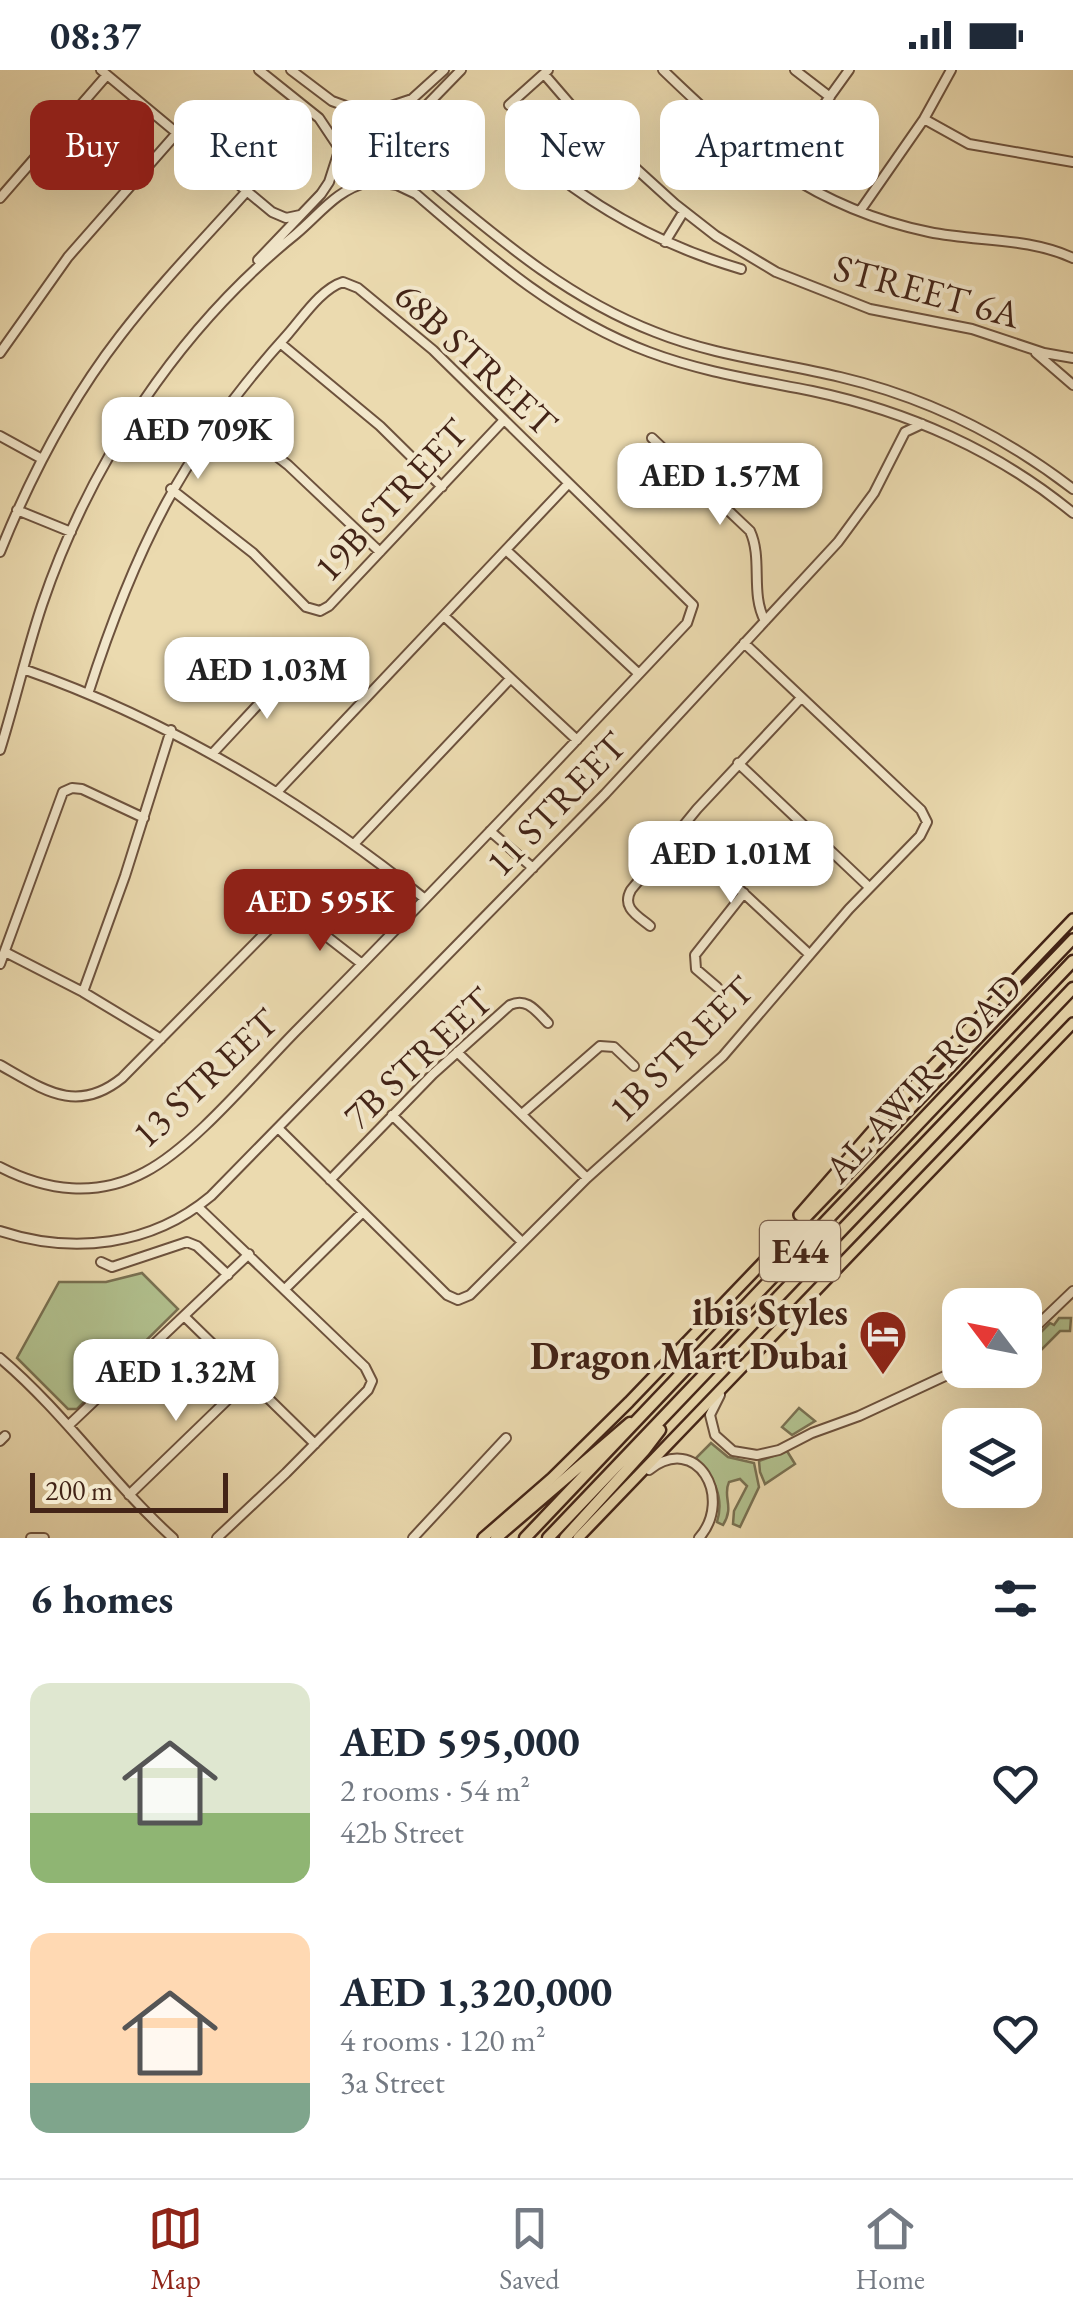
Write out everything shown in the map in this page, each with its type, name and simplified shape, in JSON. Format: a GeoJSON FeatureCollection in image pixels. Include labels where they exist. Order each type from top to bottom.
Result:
{"type":"FeatureCollection","features":[{"type":"Feature","properties":{"kind":"highway","name":"AL AWIR ROAD"},"geometry":{"type":"LineString","coordinates":[[525,1538],[1073,962]]}},
{"type":"Feature","properties":{"kind":"highway","name":"AL AWIR ROAD"},"geometry":{"type":"LineString","coordinates":[[548,1538],[1073,988]]}},
{"type":"Feature","properties":{"kind":"highway"},"geometry":{"type":"LineString","coordinates":[[496,1538],[540,1504],[610,1437],[644,1415]]}},
{"type":"Feature","properties":{"kind":"highway"},"geometry":{"type":"LineString","coordinates":[[565,1538],[644,1451],[666,1418]]}},
{"type":"Feature","properties":{"kind":"main road"},"geometry":{"type":"LineString","coordinates":[[756,1267],[872,1130],[1073,919]]}},
{"type":"Feature","properties":{"kind":"main road"},"geometry":{"type":"LineString","coordinates":[[484,1538],[601,1430],[1073,939]]}},
{"type":"Feature","properties":{"kind":"main road"},"geometry":{"type":"LineString","coordinates":[[578,1538],[1073,1023]]}},
{"type":"Feature","properties":{"kind":"street"},"geometry":{"type":"LineString","coordinates":[[259,70],[319,118],[332,139]]}},
{"type":"Feature","properties":{"kind":"street"},"geometry":{"type":"LineString","coordinates":[[291,70],[332,101]]}},
{"type":"Feature","properties":{"kind":"street"},"geometry":{"type":"LineString","coordinates":[[409,100],[444,70]]}},
{"type":"Feature","properties":{"kind":"street"},"geometry":{"type":"LineString","coordinates":[[432,100],[461,70]]}},
{"type":"Feature","properties":{"kind":"street"},"geometry":{"type":"LineString","coordinates":[[663,70],[694,100]]}},
{"type":"Feature","properties":{"kind":"street"},"geometry":{"type":"LineString","coordinates":[[794,70],[830,96]]}},
{"type":"Feature","properties":{"kind":"street"},"geometry":{"type":"LineString","coordinates":[[827,100],[849,70]]}},
{"type":"Feature","properties":{"kind":"street"},"geometry":{"type":"LineString","coordinates":[[860,211],[924,119],[952,70]]}},
{"type":"Feature","properties":{"kind":"street"},"geometry":{"type":"LineString","coordinates":[[0,198],[104,72],[174,131]]}},
{"type":"Feature","properties":{"kind":"street"},"geometry":{"type":"LineString","coordinates":[[515,100],[546,72]]}},
{"type":"Feature","properties":{"kind":"street","name":"STREET 6A"},"geometry":{"type":"LineString","coordinates":[[546,72],[570,100]]}},
{"type":"Feature","properties":{"kind":"street"},"geometry":{"type":"LineString","coordinates":[[924,119],[968,144],[1073,162]]}},
{"type":"Feature","properties":{"kind":"street"},"geometry":{"type":"LineString","coordinates":[[0,353],[68,257],[174,135]]}},
{"type":"Feature","properties":{"kind":"street"},"geometry":{"type":"LineString","coordinates":[[0,750],[43,602],[70,534],[111,454],[180,352],[329,182],[332,171]]}},
{"type":"Feature","properties":{"kind":"street","name":"STREET 6A"},"geometry":{"type":"LineString","coordinates":[[640,171],[684,211],[745,254],[811,288],[870,309],[972,329],[1073,358]]}},
{"type":"Feature","properties":{"kind":"street"},"geometry":{"type":"LineString","coordinates":[[236,288],[338,195],[351,190]]}},
{"type":"Feature","properties":{"kind":"street"},"geometry":{"type":"LineString","coordinates":[[408,190],[514,277],[611,336],[701,369],[826,394],[922,424],[999,461],[1073,513]]}},
{"type":"Feature","properties":{"kind":"street"},"geometry":{"type":"LineString","coordinates":[[440,190],[528,262],[589,302],[638,326],[690,345],[846,378],[940,410],[1014,448],[1073,489]]}},
{"type":"Feature","properties":{"kind":"street"},"geometry":{"type":"LineString","coordinates":[[576,190],[601,208],[665,242],[742,269]]}},
{"type":"Feature","properties":{"kind":"street"},"geometry":{"type":"LineString","coordinates":[[812,190],[909,227],[1027,243],[1073,258]]}},
{"type":"Feature","properties":{"kind":"street"},"geometry":{"type":"LineString","coordinates":[[0,552],[68,411],[118,338],[247,191],[272,212],[286,218],[300,215]]}},
{"type":"Feature","properties":{"kind":"street"},"geometry":{"type":"LineString","coordinates":[[665,242],[684,211]]}},
{"type":"Feature","properties":{"kind":"street"},"geometry":{"type":"LineString","coordinates":[[272,212],[279,224],[278,237]]}},
{"type":"Feature","properties":{"kind":"street","name":"68B STREET"},"geometry":{"type":"LineString","coordinates":[[280,343],[330,289],[343,282],[354,285],[396,318],[504,420],[688,597],[694,610]]}},
{"type":"Feature","properties":{"kind":"street"},"geometry":{"type":"LineString","coordinates":[[88,694],[128,577],[171,489],[222,414],[280,343],[362,409],[442,486]]}},
{"type":"Feature","properties":{"kind":"street"},"geometry":{"type":"LineString","coordinates":[[1024,346],[1073,384]]}},
{"type":"Feature","properties":{"kind":"street"},"geometry":{"type":"LineString","coordinates":[[1052,368],[1061,354]]}},
{"type":"Feature","properties":{"kind":"street"},"geometry":{"type":"LineString","coordinates":[[222,414],[288,465],[380,552]]}},
{"type":"Feature","properties":{"kind":"street"},"geometry":{"type":"LineString","coordinates":[[895,414],[901,438]]}},
{"type":"Feature","properties":{"kind":"street","name":"19B STREET"},"geometry":{"type":"LineString","coordinates":[[171,489],[240,542],[315,611],[329,606],[504,420]]}},
{"type":"Feature","properties":{"kind":"street"},"geometry":{"type":"LineString","coordinates":[[901,438],[910,428],[922,424]]}},
{"type":"Feature","properties":{"kind":"street"},"geometry":{"type":"LineString","coordinates":[[0,436],[42,459]]}},
{"type":"Feature","properties":{"kind":"street"},"geometry":{"type":"LineString","coordinates":[[652,438],[752,536],[758,606],[766,620]]}},
{"type":"Feature","properties":{"kind":"street","name":"11 STREET"},"geometry":{"type":"LineString","coordinates":[[0,1231],[47,1243],[98,1244],[153,1231],[201,1205],[531,870],[766,620],[863,510],[901,438]]}},
{"type":"Feature","properties":{"kind":"street"},"geometry":{"type":"LineString","coordinates":[[683,467],[695,465],[766,480]]}},
{"type":"Feature","properties":{"kind":"street"},"geometry":{"type":"LineString","coordinates":[[278,791],[568,484]]}},
{"type":"Feature","properties":{"kind":"street"},"geometry":{"type":"LineString","coordinates":[[17,510],[70,534]]}},
{"type":"Feature","properties":{"kind":"street"},"geometry":{"type":"LineString","coordinates":[[506,550],[639,674]]}},
{"type":"Feature","properties":{"kind":"street","name":"13 STREET"},"geometry":{"type":"LineString","coordinates":[[1,1170],[49,1186],[73,1189],[122,1182],[144,1172],[184,1143],[425,899],[639,674],[694,610]]}},
{"type":"Feature","properties":{"kind":"street"},"geometry":{"type":"LineString","coordinates":[[444,616],[577,740]]}},
{"type":"Feature","properties":{"kind":"street"},"geometry":{"type":"LineString","coordinates":[[650,926],[629,908],[628,894],[678,832],[800,698],[743,645]]}},
{"type":"Feature","properties":{"kind":"street"},"geometry":{"type":"LineString","coordinates":[[213,753],[293,666]]}},
{"type":"Feature","properties":{"kind":"street"},"geometry":{"type":"LineString","coordinates":[[22,672],[88,694],[213,753],[278,791],[425,899]]}},
{"type":"Feature","properties":{"kind":"street"},"geometry":{"type":"LineString","coordinates":[[354,844],[510,679]]}},
{"type":"Feature","properties":{"kind":"street","name":"1B STREET"},"geometry":{"type":"LineString","coordinates":[[362,1212],[447,1295],[458,1300],[470,1294],[587,1178],[723,1056],[809,954],[920,836],[926,822],[920,810],[800,698]]}},
{"type":"Feature","properties":{"kind":"street"},"geometry":{"type":"LineString","coordinates":[[84,992],[170,730]]}},
{"type":"Feature","properties":{"kind":"street"},"geometry":{"type":"LineString","coordinates":[[738,764],[869,887]]}},
{"type":"Feature","properties":{"kind":"street"},"geometry":{"type":"LineString","coordinates":[[0,964],[63,792],[82,789],[144,818]]}},
{"type":"Feature","properties":{"kind":"street"},"geometry":{"type":"LineString","coordinates":[[490,831],[531,870]]}},
{"type":"Feature","properties":{"kind":"street"},"geometry":{"type":"LineString","coordinates":[[678,832],[809,954]]}},
{"type":"Feature","properties":{"kind":"street"},"geometry":{"type":"LineString","coordinates":[[717,987],[696,969],[695,955],[744,892]]}},
{"type":"Feature","properties":{"kind":"street"},"geometry":{"type":"LineString","coordinates":[[0,1064],[52,1093],[90,1096],[122,1078],[277,921],[292,914],[308,921],[362,964]]}},
{"type":"Feature","properties":{"kind":"street"},"geometry":{"type":"LineString","coordinates":[[5,952],[84,992],[162,1039]]}},
{"type":"Feature","properties":{"kind":"street","name":"7B STREET"},"geometry":{"type":"LineString","coordinates":[[330,1180],[457,1052],[514,1003],[529,1004],[548,1023]]}},
{"type":"Feature","properties":{"kind":"street"},"geometry":{"type":"LineString","coordinates":[[522,1114],[600,1046],[614,1047],[634,1066]]}},
{"type":"Feature","properties":{"kind":"street"},"geometry":{"type":"LineString","coordinates":[[457,1052],[587,1178]]}},
{"type":"Feature","properties":{"kind":"street"},"geometry":{"type":"LineString","coordinates":[[392,1115],[522,1242]]}},
{"type":"Feature","properties":{"kind":"street"},"geometry":{"type":"LineString","coordinates":[[277,1131],[362,1212],[286,1289]]}},
{"type":"Feature","properties":{"kind":"street"},"geometry":{"type":"LineString","coordinates":[[201,1205],[366,1367],[372,1380],[364,1394],[316,1444],[217,1538]]}},
{"type":"Feature","properties":{"kind":"street"},"geometry":{"type":"LineString","coordinates":[[98,1244],[100,1262],[108,1267],[187,1242],[198,1246],[226,1277]]}},
{"type":"Feature","properties":{"kind":"street"},"geometry":{"type":"LineString","coordinates":[[69,1425],[249,1254]]}},
{"type":"Feature","properties":{"kind":"street"},"geometry":{"type":"LineString","coordinates":[[1042,1321],[1073,1291]]}},
{"type":"Feature","properties":{"kind":"street"},"geometry":{"type":"LineString","coordinates":[[185,1317],[316,1444]]}},
{"type":"Feature","properties":{"kind":"street"},"geometry":{"type":"LineString","coordinates":[[761,1345],[714,1403],[710,1415],[719,1442],[746,1455],[779,1450],[942,1377]]}},
{"type":"Feature","properties":{"kind":"street"},"geometry":{"type":"LineString","coordinates":[[0,1358],[69,1425],[129,1496],[172,1538]]}},
{"type":"Feature","properties":{"kind":"street"},"geometry":{"type":"LineString","coordinates":[[129,1496],[249,1380]]}},
{"type":"Feature","properties":{"kind":"street"},"geometry":{"type":"LineString","coordinates":[[413,1538],[506,1438]]}},
{"type":"Feature","properties":{"kind":"street"},"geometry":{"type":"LineString","coordinates":[[614,1498],[660,1462],[680,1458],[693,1462],[706,1477],[714,1499],[712,1518],[699,1538]]}},
{"type":"Feature","properties":{"kind":"street"},"geometry":{"type":"LineString","coordinates":[[31,1538],[44,1538]]}},
{"type":"Feature","properties":{"kind":"green space"},"geometry":{"type":"Polygon","coordinates":[[[142,1273],[178,1309],[77,1409],[68,1409],[17,1358],[59,1282],[106,1282],[142,1273]]]}},
{"type":"Feature","properties":{"kind":"green space"},"geometry":{"type":"Polygon","coordinates":[[[1059,1318],[1071,1318],[1070,1331],[1060,1331],[1042,1349],[1042,1331],[1050,1323],[1054,1325],[1059,1318]]]}},
{"type":"Feature","properties":{"kind":"green space"},"geometry":{"type":"Polygon","coordinates":[[[799,1408],[815,1421],[792,1435],[782,1427],[799,1408]]]}},
{"type":"Feature","properties":{"kind":"green space"},"geometry":{"type":"Polygon","coordinates":[[[711,1443],[728,1457],[754,1463],[759,1487],[740,1527],[733,1524],[734,1511],[747,1486],[740,1479],[729,1482],[726,1518],[723,1525],[717,1522],[716,1487],[696,1458],[711,1443]]]}},
{"type":"Feature","properties":{"kind":"green space"},"geometry":{"type":"Polygon","coordinates":[[[787,1451],[795,1464],[765,1484],[759,1461],[787,1451]]]}},
{"type":"Feature","properties":{"kind":"place","name":"ibis Styles Dragon Mart Dubai"},"geometry":{"type":"Point","coordinates":[883,1376]}}]}
